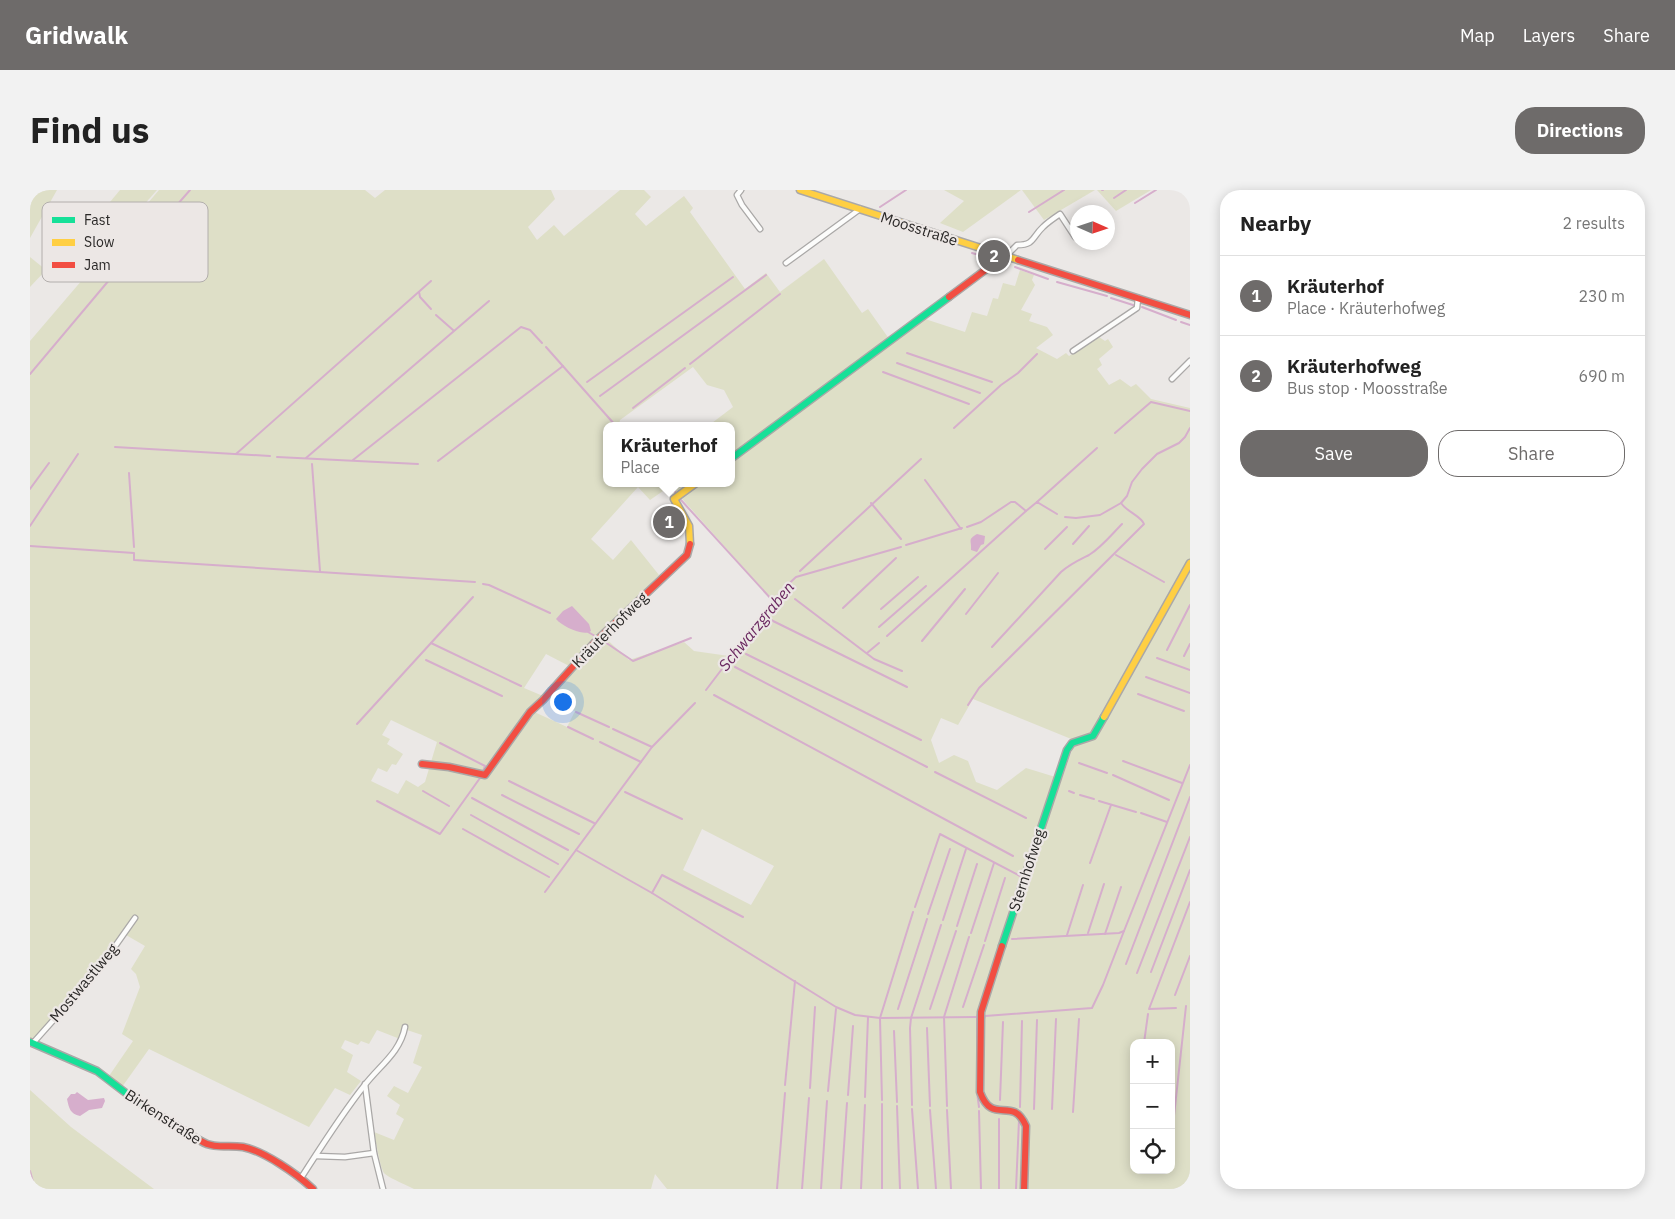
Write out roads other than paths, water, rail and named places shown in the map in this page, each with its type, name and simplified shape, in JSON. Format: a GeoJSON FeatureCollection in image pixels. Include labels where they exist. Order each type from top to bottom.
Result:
{"type":"FeatureCollection","features":[{"type":"Feature","properties":{"kind":"street"},"geometry":{"type":"LineString","coordinates":[[741,190],[737,195],[760,229]]}},
{"type":"Feature","properties":{"kind":"street","name":"Moosstraße"},"geometry":{"type":"LineString","coordinates":[[800,190],[1190,315]]}},
{"type":"Feature","properties":{"kind":"street","name":"Moosstraße"},"geometry":{"type":"LineString","coordinates":[[786,263],[860,209]]}},
{"type":"Feature","properties":{"kind":"street"},"geometry":{"type":"LineString","coordinates":[[735,456],[1006,257],[1017,245],[1026,245],[1031,242],[1042,227],[1060,214],[1070,229]]}},
{"type":"Feature","properties":{"kind":"street"},"geometry":{"type":"LineString","coordinates":[[1072,351],[1137,308],[1138,298]]}},
{"type":"Feature","properties":{"kind":"street"},"geometry":{"type":"LineString","coordinates":[[1172,379],[1190,362]]}},
{"type":"Feature","properties":{"kind":"street","name":"Kräuterhofweg"},"geometry":{"type":"LineString","coordinates":[[422,764],[449,767],[485,775],[530,712],[596,641],[688,556],[692,532],[674,499],[690,487]]}},
{"type":"Feature","properties":{"kind":"street","name":"Sternhofweg"},"geometry":{"type":"LineString","coordinates":[[1024,1189],[1026,1126],[1024,1118],[1018,1112],[994,1110],[986,1107],[980,1092],[981,1012],[1067,750],[1074,741],[1088,740],[1093,736],[1190,562]]}},
{"type":"Feature","properties":{"kind":"street","name":"Mostwastlweg"},"geometry":{"type":"LineString","coordinates":[[31,1042],[100,969],[135,918]]}},
{"type":"Feature","properties":{"kind":"street"},"geometry":{"type":"LineString","coordinates":[[301,1178],[365,1084],[389,1059],[401,1040],[405,1027]]}},
{"type":"Feature","properties":{"kind":"street","name":"Birkenstraße"},"geometry":{"type":"LineString","coordinates":[[31,1042],[97,1071],[135,1100],[207,1145],[242,1147],[256,1151],[301,1178],[313,1189]]}},
{"type":"Feature","properties":{"kind":"street"},"geometry":{"type":"LineString","coordinates":[[365,1084],[374,1153],[383,1189]]}},
{"type":"Feature","properties":{"kind":"street"},"geometry":{"type":"LineString","coordinates":[[316,1156],[345,1157],[374,1153]]}},
{"type":"Feature","properties":{"kind":"waterway"},"geometry":{"type":"LineString","coordinates":[[180,202],[190,190]]}},
{"type":"Feature","properties":{"kind":"waterway"},"geometry":{"type":"LineString","coordinates":[[880,207],[906,190]]}},
{"type":"Feature","properties":{"kind":"waterway"},"geometry":{"type":"LineString","coordinates":[[1029,212],[1064,190]]}},
{"type":"Feature","properties":{"kind":"waterway"},"geometry":{"type":"LineString","coordinates":[[1114,198],[1126,190]]}},
{"type":"Feature","properties":{"kind":"waterway"},"geometry":{"type":"LineString","coordinates":[[1135,203],[1156,190]]}},
{"type":"Feature","properties":{"kind":"waterway"},"geometry":{"type":"LineString","coordinates":[[972,253],[996,260]]}},
{"type":"Feature","properties":{"kind":"waterway"},"geometry":{"type":"LineString","coordinates":[[1001,263],[1007,265]]}},
{"type":"Feature","properties":{"kind":"waterway"},"geometry":{"type":"LineString","coordinates":[[1015,267],[1048,279]]}},
{"type":"Feature","properties":{"kind":"waterway"},"geometry":{"type":"LineString","coordinates":[[600,396],[766,275]]}},
{"type":"Feature","properties":{"kind":"waterway"},"geometry":{"type":"LineString","coordinates":[[587,382],[733,277]]}},
{"type":"Feature","properties":{"kind":"waterway"},"geometry":{"type":"LineString","coordinates":[[236,454],[431,281]]}},
{"type":"Feature","properties":{"kind":"waterway"},"geometry":{"type":"LineString","coordinates":[[30,374],[107,282]]}},
{"type":"Feature","properties":{"kind":"waterway"},"geometry":{"type":"LineString","coordinates":[[1057,282],[1107,296]]}},
{"type":"Feature","properties":{"kind":"waterway"},"geometry":{"type":"LineString","coordinates":[[419,292],[420,297],[431,309]]}},
{"type":"Feature","properties":{"kind":"waterway"},"geometry":{"type":"LineString","coordinates":[[690,364],[780,294]]}},
{"type":"Feature","properties":{"kind":"waterway"},"geometry":{"type":"LineString","coordinates":[[1111,298],[1136,306]]}},
{"type":"Feature","properties":{"kind":"waterway"},"geometry":{"type":"LineString","coordinates":[[306,458],[489,301]]}},
{"type":"Feature","properties":{"kind":"waterway"},"geometry":{"type":"LineString","coordinates":[[1142,307],[1176,320]]}},
{"type":"Feature","properties":{"kind":"waterway"},"geometry":{"type":"LineString","coordinates":[[436,315],[453,330]]}},
{"type":"Feature","properties":{"kind":"waterway"},"geometry":{"type":"LineString","coordinates":[[1181,322],[1190,325]]}},
{"type":"Feature","properties":{"kind":"waterway"},"geometry":{"type":"LineString","coordinates":[[353,460],[521,327],[530,330],[542,343]]}},
{"type":"Feature","properties":{"kind":"waterway"},"geometry":{"type":"LineString","coordinates":[[546,347],[612,422]]}},
{"type":"Feature","properties":{"kind":"waterway"},"geometry":{"type":"LineString","coordinates":[[907,353],[992,382]]}},
{"type":"Feature","properties":{"kind":"waterway"},"geometry":{"type":"LineString","coordinates":[[954,428],[1001,385],[1018,373],[1037,354]]}},
{"type":"Feature","properties":{"kind":"waterway"},"geometry":{"type":"LineString","coordinates":[[897,363],[980,393]]}},
{"type":"Feature","properties":{"kind":"waterway"},"geometry":{"type":"LineString","coordinates":[[438,461],[563,366]]}},
{"type":"Feature","properties":{"kind":"waterway"},"geometry":{"type":"LineString","coordinates":[[633,408],[685,368]]}},
{"type":"Feature","properties":{"kind":"waterway"},"geometry":{"type":"LineString","coordinates":[[883,372],[969,404]]}},
{"type":"Feature","properties":{"kind":"waterway"},"geometry":{"type":"LineString","coordinates":[[1115,433],[1151,402],[1190,411]]}},
{"type":"Feature","properties":{"kind":"waterway","name":"Schwarzgraben"},"geometry":{"type":"LineString","coordinates":[[1065,517],[1076,518],[1100,515],[1121,503],[1127,496],[1132,482],[1142,469],[1157,454],[1179,443],[1190,428]]}},
{"type":"Feature","properties":{"kind":"waterway"},"geometry":{"type":"LineString","coordinates":[[115,447],[270,456]]}},
{"type":"Feature","properties":{"kind":"waterway"},"geometry":{"type":"LineString","coordinates":[[1037,502],[1097,448]]}},
{"type":"Feature","properties":{"kind":"waterway"},"geometry":{"type":"LineString","coordinates":[[30,526],[78,454]]}},
{"type":"Feature","properties":{"kind":"waterway"},"geometry":{"type":"LineString","coordinates":[[277,457],[418,464]]}},
{"type":"Feature","properties":{"kind":"waterway"},"geometry":{"type":"LineString","coordinates":[[800,571],[921,459]]}},
{"type":"Feature","properties":{"kind":"waterway"},"geometry":{"type":"LineString","coordinates":[[30,489],[49,463]]}},
{"type":"Feature","properties":{"kind":"waterway"},"geometry":{"type":"LineString","coordinates":[[312,464],[320,571]]}},
{"type":"Feature","properties":{"kind":"waterway"},"geometry":{"type":"LineString","coordinates":[[129,473],[134,547]]}},
{"type":"Feature","properties":{"kind":"waterway"},"geometry":{"type":"LineString","coordinates":[[925,480],[961,529]]}},
{"type":"Feature","properties":{"kind":"waterway"},"geometry":{"type":"LineString","coordinates":[[671,487],[677,494]]}},
{"type":"Feature","properties":{"kind":"waterway"},"geometry":{"type":"LineString","coordinates":[[681,500],[773,601]]}},
{"type":"Feature","properties":{"kind":"waterway","name":"Schwarzgraben"},"geometry":{"type":"LineString","coordinates":[[967,527],[981,522],[1011,502],[1015,502],[1026,511],[1037,502],[1057,514]]}},
{"type":"Feature","properties":{"kind":"waterway"},"geometry":{"type":"LineString","coordinates":[[871,503],[901,539]]}},
{"type":"Feature","properties":{"kind":"waterway"},"geometry":{"type":"LineString","coordinates":[[968,705],[979,688],[1144,524],[1121,503]]}},
{"type":"Feature","properties":{"kind":"waterway"},"geometry":{"type":"LineString","coordinates":[[887,636],[1026,511]]}},
{"type":"Feature","properties":{"kind":"waterway"},"geometry":{"type":"LineString","coordinates":[[992,647],[1061,572],[1071,564],[1094,552],[1122,524]]}},
{"type":"Feature","properties":{"kind":"waterway"},"geometry":{"type":"LineString","coordinates":[[1073,544],[1089,526]]}},
{"type":"Feature","properties":{"kind":"waterway"},"geometry":{"type":"LineString","coordinates":[[1045,549],[1067,527]]}},
{"type":"Feature","properties":{"kind":"waterway","name":"Schwarzgraben"},"geometry":{"type":"LineString","coordinates":[[906,545],[962,528]]}},
{"type":"Feature","properties":{"kind":"waterway"},"geometry":{"type":"LineString","coordinates":[[30,546],[134,553],[134,560],[475,582]]}},
{"type":"Feature","properties":{"kind":"waterway","name":"Schwarzgraben"},"geometry":{"type":"LineString","coordinates":[[706,690],[782,590],[796,577],[901,547]]}},
{"type":"Feature","properties":{"kind":"waterway"},"geometry":{"type":"LineString","coordinates":[[1116,555],[1164,582]]}},
{"type":"Feature","properties":{"kind":"waterway"},"geometry":{"type":"LineString","coordinates":[[843,608],[896,558]]}},
{"type":"Feature","properties":{"kind":"waterway"},"geometry":{"type":"LineString","coordinates":[[966,614],[998,573]]}},
{"type":"Feature","properties":{"kind":"waterway"},"geometry":{"type":"LineString","coordinates":[[881,609],[918,577]]}},
{"type":"Feature","properties":{"kind":"waterway"},"geometry":{"type":"LineString","coordinates":[[483,584],[550,613]]}},
{"type":"Feature","properties":{"kind":"waterway"},"geometry":{"type":"LineString","coordinates":[[879,627],[926,586]]}},
{"type":"Feature","properties":{"kind":"waterway"},"geometry":{"type":"LineString","coordinates":[[922,641],[965,589]]}},
{"type":"Feature","properties":{"kind":"waterway"},"geometry":{"type":"LineString","coordinates":[[357,724],[473,597]]}},
{"type":"Feature","properties":{"kind":"waterway"},"geometry":{"type":"LineString","coordinates":[[795,599],[874,659],[902,671]]}},
{"type":"Feature","properties":{"kind":"waterway"},"geometry":{"type":"LineString","coordinates":[[1167,650],[1190,605]]}},
{"type":"Feature","properties":{"kind":"waterway"},"geometry":{"type":"LineString","coordinates":[[771,620],[907,687]]}},
{"type":"Feature","properties":{"kind":"waterway"},"geometry":{"type":"LineString","coordinates":[[588,632],[595,636]]}},
{"type":"Feature","properties":{"kind":"waterway"},"geometry":{"type":"LineString","coordinates":[[602,640],[633,661],[691,638]]}},
{"type":"Feature","properties":{"kind":"waterway"},"geometry":{"type":"LineString","coordinates":[[431,643],[521,686]]}},
{"type":"Feature","properties":{"kind":"waterway"},"geometry":{"type":"LineString","coordinates":[[867,653],[879,643]]}},
{"type":"Feature","properties":{"kind":"waterway"},"geometry":{"type":"LineString","coordinates":[[1184,656],[1190,644]]}},
{"type":"Feature","properties":{"kind":"waterway"},"geometry":{"type":"LineString","coordinates":[[746,654],[921,740]]}},
{"type":"Feature","properties":{"kind":"waterway"},"geometry":{"type":"LineString","coordinates":[[1157,658],[1190,670]]}},
{"type":"Feature","properties":{"kind":"waterway"},"geometry":{"type":"LineString","coordinates":[[426,660],[502,696]]}},
{"type":"Feature","properties":{"kind":"waterway"},"geometry":{"type":"LineString","coordinates":[[735,667],[927,767]]}},
{"type":"Feature","properties":{"kind":"waterway"},"geometry":{"type":"LineString","coordinates":[[1146,677],[1190,693]]}},
{"type":"Feature","properties":{"kind":"waterway"},"geometry":{"type":"LineString","coordinates":[[1138,694],[1184,711]]}},
{"type":"Feature","properties":{"kind":"waterway"},"geometry":{"type":"LineString","coordinates":[[714,695],[1013,856]]}},
{"type":"Feature","properties":{"kind":"waterway"},"geometry":{"type":"LineString","coordinates":[[545,892],[652,747],[695,703]]}},
{"type":"Feature","properties":{"kind":"waterway"},"geometry":{"type":"LineString","coordinates":[[576,712],[609,727]]}},
{"type":"Feature","properties":{"kind":"waterway"},"geometry":{"type":"LineString","coordinates":[[568,727],[593,739]]}},
{"type":"Feature","properties":{"kind":"waterway"},"geometry":{"type":"LineString","coordinates":[[613,729],[652,747]]}},
{"type":"Feature","properties":{"kind":"waterway"},"geometry":{"type":"LineString","coordinates":[[600,742],[641,762]]}},
{"type":"Feature","properties":{"kind":"waterway"},"geometry":{"type":"LineString","coordinates":[[440,743],[485,766],[483,771]]}},
{"type":"Feature","properties":{"kind":"waterway"},"geometry":{"type":"LineString","coordinates":[[1123,761],[1182,783]]}},
{"type":"Feature","properties":{"kind":"waterway"},"geometry":{"type":"LineString","coordinates":[[1079,763],[1107,773]]}},
{"type":"Feature","properties":{"kind":"waterway"},"geometry":{"type":"LineString","coordinates":[[984,1019],[985,1016],[1092,1008],[1103,985],[1190,765]]}},
{"type":"Feature","properties":{"kind":"waterway"},"geometry":{"type":"LineString","coordinates":[[935,772],[1026,818]]}},
{"type":"Feature","properties":{"kind":"waterway"},"geometry":{"type":"LineString","coordinates":[[1113,775],[1169,800]]}},
{"type":"Feature","properties":{"kind":"waterway"},"geometry":{"type":"LineString","coordinates":[[377,801],[440,834],[480,778]]}},
{"type":"Feature","properties":{"kind":"waterway"},"geometry":{"type":"LineString","coordinates":[[509,781],[594,823]]}},
{"type":"Feature","properties":{"kind":"waterway"},"geometry":{"type":"LineString","coordinates":[[423,791],[449,806]]}},
{"type":"Feature","properties":{"kind":"waterway"},"geometry":{"type":"LineString","coordinates":[[1069,791],[1074,793]]}},
{"type":"Feature","properties":{"kind":"waterway"},"geometry":{"type":"LineString","coordinates":[[625,792],[682,819]]}},
{"type":"Feature","properties":{"kind":"waterway"},"geometry":{"type":"LineString","coordinates":[[502,795],[579,834]]}},
{"type":"Feature","properties":{"kind":"waterway"},"geometry":{"type":"LineString","coordinates":[[1080,795],[1094,799]]}},
{"type":"Feature","properties":{"kind":"waterway"},"geometry":{"type":"LineString","coordinates":[[1126,964],[1190,797]]}},
{"type":"Feature","properties":{"kind":"waterway"},"geometry":{"type":"LineString","coordinates":[[472,798],[568,850]]}},
{"type":"Feature","properties":{"kind":"waterway"},"geometry":{"type":"LineString","coordinates":[[1099,801],[1136,812]]}},
{"type":"Feature","properties":{"kind":"waterway"},"geometry":{"type":"LineString","coordinates":[[1090,863],[1111,805]]}},
{"type":"Feature","properties":{"kind":"waterway"},"geometry":{"type":"LineString","coordinates":[[1141,813],[1167,822]]}},
{"type":"Feature","properties":{"kind":"waterway"},"geometry":{"type":"LineString","coordinates":[[471,815],[558,864]]}},
{"type":"Feature","properties":{"kind":"waterway"},"geometry":{"type":"LineString","coordinates":[[463,829],[549,877]]}},
{"type":"Feature","properties":{"kind":"waterway"},"geometry":{"type":"LineString","coordinates":[[915,907],[940,834],[1021,878]]}},
{"type":"Feature","properties":{"kind":"waterway"},"geometry":{"type":"LineString","coordinates":[[1137,973],[1190,837]]}},
{"type":"Feature","properties":{"kind":"waterway"},"geometry":{"type":"LineString","coordinates":[[928,914],[950,849]]}},
{"type":"Feature","properties":{"kind":"waterway"},"geometry":{"type":"LineString","coordinates":[[943,920],[966,849]]}},
{"type":"Feature","properties":{"kind":"waterway"},"geometry":{"type":"LineString","coordinates":[[576,850],[652,893],[836,1007],[855,1015],[880,1018],[977,1017]]}},
{"type":"Feature","properties":{"kind":"waterway"},"geometry":{"type":"LineString","coordinates":[[971,933],[994,863]]}},
{"type":"Feature","properties":{"kind":"waterway"},"geometry":{"type":"LineString","coordinates":[[957,926],[977,864]]}},
{"type":"Feature","properties":{"kind":"waterway"},"geometry":{"type":"LineString","coordinates":[[1151,972],[1190,870]]}},
{"type":"Feature","properties":{"kind":"waterway"},"geometry":{"type":"LineString","coordinates":[[652,893],[662,875],[743,917]]}},
{"type":"Feature","properties":{"kind":"waterway"},"geometry":{"type":"LineString","coordinates":[[985,941],[1005,878]]}},
{"type":"Feature","properties":{"kind":"waterway"},"geometry":{"type":"LineString","coordinates":[[1088,933],[1104,884]]}},
{"type":"Feature","properties":{"kind":"waterway"},"geometry":{"type":"LineString","coordinates":[[1067,935],[1083,885]]}},
{"type":"Feature","properties":{"kind":"waterway"},"geometry":{"type":"LineString","coordinates":[[1105,934],[1121,887]]}},
{"type":"Feature","properties":{"kind":"waterway"},"geometry":{"type":"LineString","coordinates":[[1176,1008],[1149,1009],[1190,902]]}},
{"type":"Feature","properties":{"kind":"waterway"},"geometry":{"type":"LineString","coordinates":[[882,1100],[880,1018],[913,912]]}},
{"type":"Feature","properties":{"kind":"waterway"},"geometry":{"type":"LineString","coordinates":[[898,1009],[927,919]]}},
{"type":"Feature","properties":{"kind":"waterway"},"geometry":{"type":"LineString","coordinates":[[912,1105],[911,1018],[941,925]]}},
{"type":"Feature","properties":{"kind":"waterway"},"geometry":{"type":"LineString","coordinates":[[930,1009],[956,931]]}},
{"type":"Feature","properties":{"kind":"waterway"},"geometry":{"type":"LineString","coordinates":[[1012,939],[1119,933],[1124,931]]}},
{"type":"Feature","properties":{"kind":"waterway"},"geometry":{"type":"LineString","coordinates":[[947,1106],[944,1017],[969,937]]}},
{"type":"Feature","properties":{"kind":"waterway"},"geometry":{"type":"LineString","coordinates":[[963,1007],[984,945]]}},
{"type":"Feature","properties":{"kind":"waterway"},"geometry":{"type":"LineString","coordinates":[[1175,995],[1190,956]]}},
{"type":"Feature","properties":{"kind":"waterway"},"geometry":{"type":"LineString","coordinates":[[977,1070],[977,1017],[990,974]]}},
{"type":"Feature","properties":{"kind":"waterway"},"geometry":{"type":"LineString","coordinates":[[785,1085],[795,981]]}},
{"type":"Feature","properties":{"kind":"waterway"},"geometry":{"type":"LineString","coordinates":[[1175,1107],[1186,1006]]}},
{"type":"Feature","properties":{"kind":"waterway"},"geometry":{"type":"LineString","coordinates":[[810,1088],[815,1007]]}},
{"type":"Feature","properties":{"kind":"waterway"},"geometry":{"type":"LineString","coordinates":[[828,1091],[836,1009]]}},
{"type":"Feature","properties":{"kind":"waterway"},"geometry":{"type":"LineString","coordinates":[[1145,1039],[1148,1014]]}},
{"type":"Feature","properties":{"kind":"waterway"},"geometry":{"type":"LineString","coordinates":[[865,1097],[868,1017]]}},
{"type":"Feature","properties":{"kind":"waterway"},"geometry":{"type":"LineString","coordinates":[[1052,1109],[1056,1019]]}},
{"type":"Feature","properties":{"kind":"waterway"},"geometry":{"type":"LineString","coordinates":[[1073,1112],[1079,1019]]}},
{"type":"Feature","properties":{"kind":"waterway"},"geometry":{"type":"LineString","coordinates":[[1034,1109],[1037,1020]]}},
{"type":"Feature","properties":{"kind":"waterway"},"geometry":{"type":"LineString","coordinates":[[1020,1107],[1022,1021]]}},
{"type":"Feature","properties":{"kind":"waterway"},"geometry":{"type":"LineString","coordinates":[[1000,1100],[1003,1022]]}},
{"type":"Feature","properties":{"kind":"waterway"},"geometry":{"type":"LineString","coordinates":[[848,1095],[853,1026]]}},
{"type":"Feature","properties":{"kind":"waterway"},"geometry":{"type":"LineString","coordinates":[[927,1028],[930,1106]]}},
{"type":"Feature","properties":{"kind":"waterway"},"geometry":{"type":"LineString","coordinates":[[894,1031],[897,1102]]}},
{"type":"Feature","properties":{"kind":"waterway"},"geometry":{"type":"LineString","coordinates":[[977,1092],[979,1107]]}},
{"type":"Feature","properties":{"kind":"waterway"},"geometry":{"type":"LineString","coordinates":[[777,1189],[785,1093]]}},
{"type":"Feature","properties":{"kind":"waterway"},"geometry":{"type":"LineString","coordinates":[[802,1189],[809,1098]]}},
{"type":"Feature","properties":{"kind":"waterway"},"geometry":{"type":"LineString","coordinates":[[821,1189],[827,1101]]}},
{"type":"Feature","properties":{"kind":"waterway"},"geometry":{"type":"LineString","coordinates":[[841,1189],[847,1103]]}},
{"type":"Feature","properties":{"kind":"waterway"},"geometry":{"type":"LineString","coordinates":[[882,1104],[882,1189]]}},
{"type":"Feature","properties":{"kind":"waterway"},"geometry":{"type":"LineString","coordinates":[[861,1189],[865,1105]]}},
{"type":"Feature","properties":{"kind":"waterway"},"geometry":{"type":"LineString","coordinates":[[897,1106],[900,1189]]}},
{"type":"Feature","properties":{"kind":"waterway"},"geometry":{"type":"LineString","coordinates":[[912,1109],[918,1189]]}},
{"type":"Feature","properties":{"kind":"waterway"},"geometry":{"type":"LineString","coordinates":[[930,1110],[936,1189]]}},
{"type":"Feature","properties":{"kind":"waterway"},"geometry":{"type":"LineString","coordinates":[[947,1110],[951,1189]]}},
{"type":"Feature","properties":{"kind":"waterway"},"geometry":{"type":"LineString","coordinates":[[979,1111],[981,1189]]}},
{"type":"Feature","properties":{"kind":"waterway"},"geometry":{"type":"LineString","coordinates":[[999,1119],[999,1189]]}},
{"type":"Feature","properties":{"kind":"waterway"},"geometry":{"type":"LineString","coordinates":[[1016,1189],[1019,1120]]}},
{"type":"Feature","properties":{"kind":"waterway"},"geometry":{"type":"LineString","coordinates":[[30,1171],[35,1189]]}},
{"type":"Feature","properties":{"kind":"place","name":"Kräuterhofweg"},"geometry":{"type":"Point","coordinates":[994,256]}},
{"type":"Feature","properties":{"kind":"place","name":"Kräuterhof"},"geometry":{"type":"Point","coordinates":[669,522]}}]}
